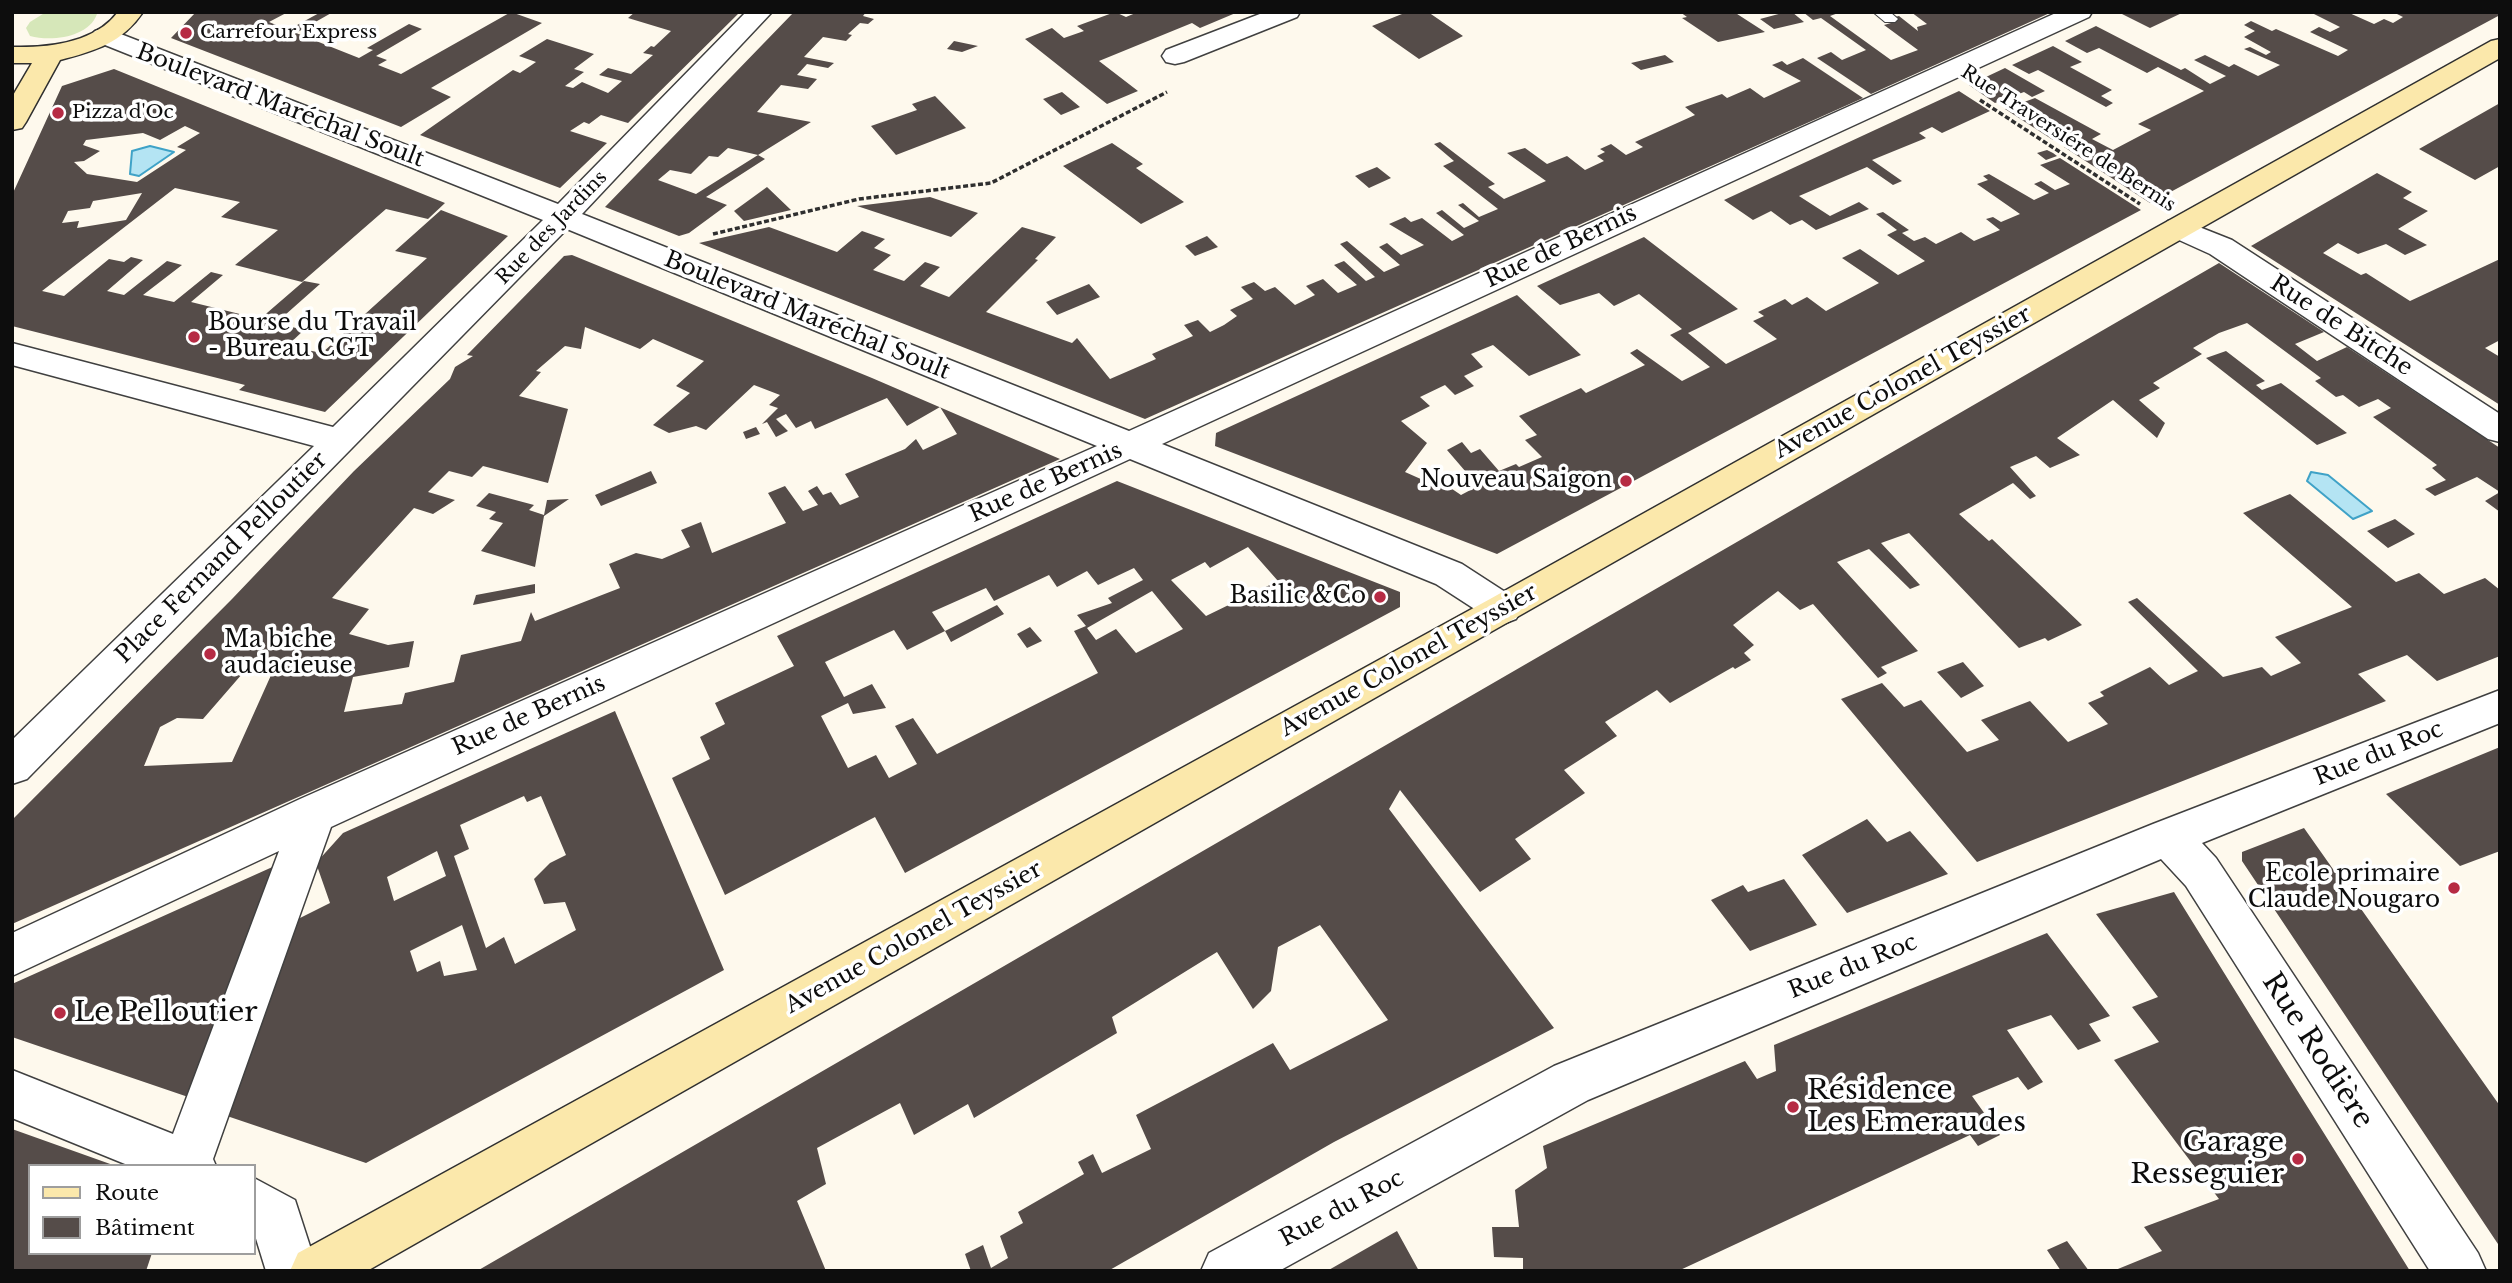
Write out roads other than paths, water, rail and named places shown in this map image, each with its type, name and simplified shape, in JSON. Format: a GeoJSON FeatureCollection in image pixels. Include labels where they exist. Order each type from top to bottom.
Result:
{"type":"FeatureCollection","features":[{"type":"Feature","properties":{"kind":"main road"},"geometry":{"type":"LineString","coordinates":[[12,55],[50,54],[104,36],[120,27],[131,12]]}},
{"type":"Feature","properties":{"kind":"main road","name":"Avenue Colonel Teyssier"},"geometry":{"type":"LineString","coordinates":[[316,1271],[1503,609],[2500,47]]}},
{"type":"Feature","properties":{"kind":"main road"},"geometry":{"type":"LineString","coordinates":[[12,122],[50,54]]}},
{"type":"Feature","properties":{"kind":"street","name":"Rue des Jardins"},"geometry":{"type":"LineString","coordinates":[[340,440],[563,217],[760,12]]}},
{"type":"Feature","properties":{"kind":"street"},"geometry":{"type":"LineString","coordinates":[[1175,56],[1288,12]]}},
{"type":"Feature","properties":{"kind":"street","name":"Rue de Bernis"},"geometry":{"type":"LineString","coordinates":[[12,955],[315,812],[1130,445],[1946,68],[2080,12]]}},
{"type":"Feature","properties":{"kind":"street","name":"Boulevard Maréchal Soult"},"geometry":{"type":"LineString","coordinates":[[104,36],[563,217],[1449,574],[1503,609]]}},
{"type":"Feature","properties":{"kind":"street","name":"Rue de Bitche"},"geometry":{"type":"LineString","coordinates":[[2179,228],[2221,247],[2500,430]]}},
{"type":"Feature","properties":{"kind":"street","name":"Place Fernand Pelloutier"},"geometry":{"type":"LineString","coordinates":[[12,354],[340,440]]}},
{"type":"Feature","properties":{"kind":"street","name":"Place Fernand Pelloutier"},"geometry":{"type":"LineString","coordinates":[[12,767],[340,440]]}},
{"type":"Feature","properties":{"kind":"street","name":"Rue du Roc"},"geometry":{"type":"LineString","coordinates":[[1227,1271],[1571,1083],[2168,837],[2500,706]]}},
{"type":"Feature","properties":{"kind":"street"},"geometry":{"type":"LineString","coordinates":[[12,1094],[189,1164],[315,812]]}},
{"type":"Feature","properties":{"kind":"street","name":"Rue Rodière"},"geometry":{"type":"LineString","coordinates":[[2168,837],[2201,872],[2460,1271]]}},
{"type":"Feature","properties":{"kind":"street"},"geometry":{"type":"LineString","coordinates":[[256,1204],[278,1218],[292,1271]]}},
{"type":"Feature","properties":{"kind":"water"},"geometry":{"type":"Polygon","coordinates":[[[150,146],[174,152],[139,176],[130,174],[132,151],[150,146]]]}},
{"type":"Feature","properties":{"kind":"water"},"geometry":{"type":"Polygon","coordinates":[[[2311,472],[2328,475],[2372,511],[2353,519],[2307,481],[2311,472]]]}},
{"type":"Feature","properties":{"kind":"place","name":"Carrefour Express"},"geometry":{"type":"Point","coordinates":[186,33]}},
{"type":"Feature","properties":{"kind":"place","name":"Pizza d'Oc"},"geometry":{"type":"Point","coordinates":[58,113]}},
{"type":"Feature","properties":{"kind":"place","name":"Bourse du Travail - Bureau CGT"},"geometry":{"type":"Point","coordinates":[194,337]}},
{"type":"Feature","properties":{"kind":"place","name":"Nouveau Saigon"},"geometry":{"type":"Point","coordinates":[1626,481]}},
{"type":"Feature","properties":{"kind":"place","name":"Basilic &Co"},"geometry":{"type":"Point","coordinates":[1380,597]}},
{"type":"Feature","properties":{"kind":"place","name":"Ma biche audacieuse"},"geometry":{"type":"Point","coordinates":[210,654]}},
{"type":"Feature","properties":{"kind":"place","name":"Ecole primaire Claude Nougaro"},"geometry":{"type":"Point","coordinates":[2454,888]}},
{"type":"Feature","properties":{"kind":"place","name":"Le Pelloutier"},"geometry":{"type":"Point","coordinates":[60,1013]}},
{"type":"Feature","properties":{"kind":"place","name":"Résidence Les Emeraudes"},"geometry":{"type":"Point","coordinates":[1793,1107]}},
{"type":"Feature","properties":{"kind":"place","name":"Garage Resseguier"},"geometry":{"type":"Point","coordinates":[2298,1159]}}]}
